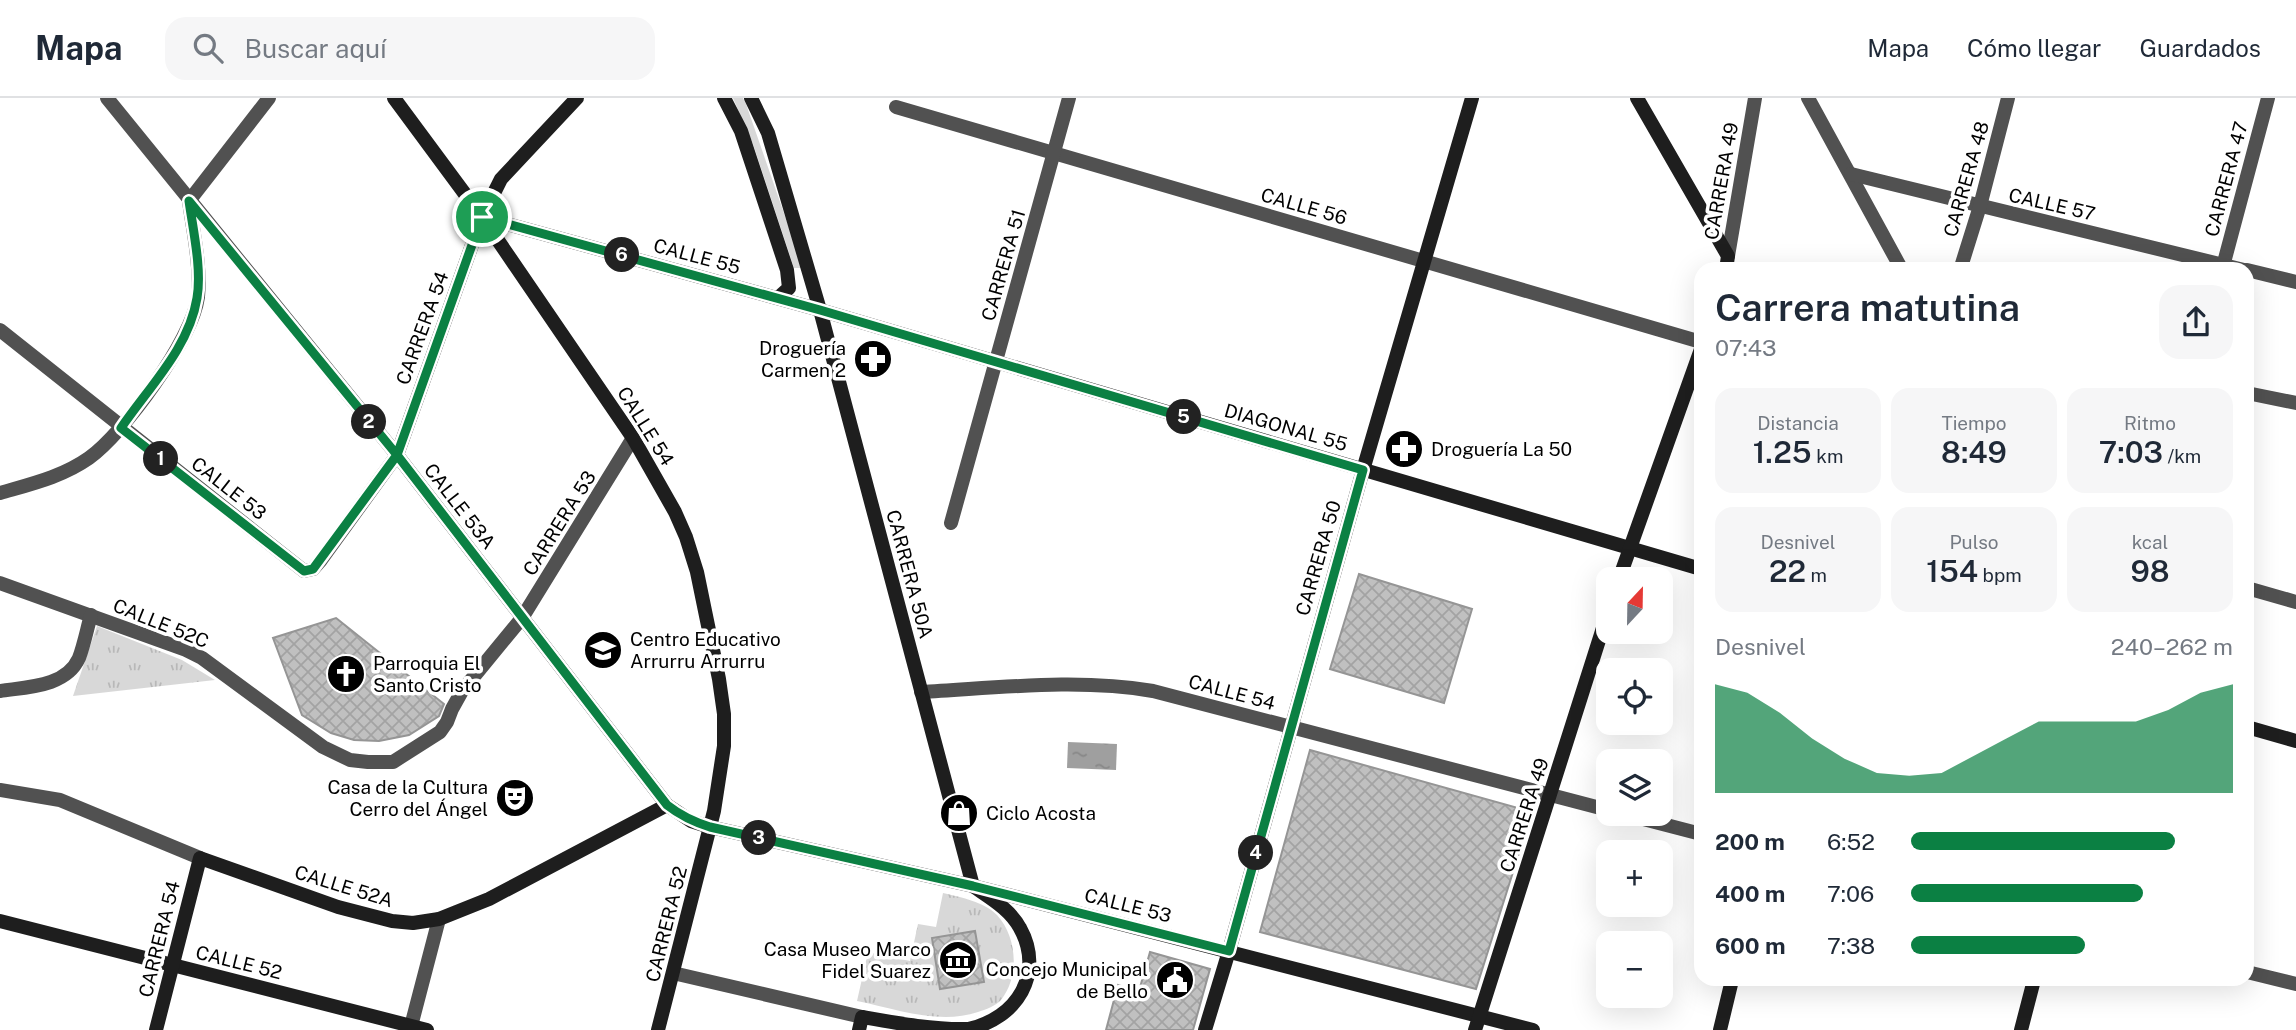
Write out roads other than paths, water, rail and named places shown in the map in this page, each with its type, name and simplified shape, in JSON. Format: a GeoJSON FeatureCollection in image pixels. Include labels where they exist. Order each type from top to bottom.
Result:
{"type":"FeatureCollection","features":[{"type":"Feature","properties":{"kind":"main road","name":"CALLE 54"},"geometry":{"type":"LineString","coordinates":[[394,98],[482,217],[633,438],[663,489],[686,537],[719,679],[724,730],[721,772],[710,827]]}},
{"type":"Feature","properties":{"kind":"main road","name":"CARRERA 54"},"geometry":{"type":"LineString","coordinates":[[397,455],[482,217],[501,180],[577,98]]}},
{"type":"Feature","properties":{"kind":"main road"},"geometry":{"type":"LineString","coordinates":[[724,98],[741,131],[787,270],[789,288],[778,298]]}},
{"type":"Feature","properties":{"kind":"main road","name":"CARRERA 50A"},"geometry":{"type":"LineString","coordinates":[[751,98],[768,133],[820,310],[973,886]]}},
{"type":"Feature","properties":{"kind":"main road","name":"CARRERA 50"},"geometry":{"type":"LineString","coordinates":[[1205,1030],[1363,470],[1472,98]]}},
{"type":"Feature","properties":{"kind":"main road"},"geometry":{"type":"LineString","coordinates":[[1637,98],[1726,262]]}},
{"type":"Feature","properties":{"kind":"main road","name":"CALLE 55"},"geometry":{"type":"LineString","coordinates":[[482,217],[820,310]]}},
{"type":"Feature","properties":{"kind":"main road","name":"DIAGONAL 55"},"geometry":{"type":"LineString","coordinates":[[820,310],[1694,567]]}},
{"type":"Feature","properties":{"kind":"main road"},"geometry":{"type":"LineString","coordinates":[[1622,567],[1694,368]]}},
{"type":"Feature","properties":{"kind":"main road","name":"CALLE 53A"},"geometry":{"type":"LineString","coordinates":[[397,455],[667,805],[691,821],[710,827]]}},
{"type":"Feature","properties":{"kind":"main road","name":"CARRERA 49"},"geometry":{"type":"LineString","coordinates":[[1475,1030],[1598,644]]}},
{"type":"Feature","properties":{"kind":"main road"},"geometry":{"type":"LineString","coordinates":[[2254,729],[2296,741]]}},
{"type":"Feature","properties":{"kind":"main road","name":"CALLE 52A"},"geometry":{"type":"LineString","coordinates":[[200,858],[338,907],[392,921],[412,923],[439,919],[489,899],[667,805]]}},
{"type":"Feature","properties":{"kind":"main road","name":"CALLE 53"},"geometry":{"type":"LineString","coordinates":[[710,827],[973,886],[1533,1030]]}},
{"type":"Feature","properties":{"kind":"main road","name":"CARRERA 52"},"geometry":{"type":"LineString","coordinates":[[658,1030],[710,827]]}},
{"type":"Feature","properties":{"kind":"main road","name":"CARRERA 54"},"geometry":{"type":"LineString","coordinates":[[156,1030],[200,858]]}},
{"type":"Feature","properties":{"kind":"main road"},"geometry":{"type":"LineString","coordinates":[[861,1024],[933,1030],[982,1027],[1006,1011],[1021,996],[1029,978],[1031,957],[1020,929],[1008,911],[973,886]]}},
{"type":"Feature","properties":{"kind":"main road","name":"CALLE 52"},"geometry":{"type":"LineString","coordinates":[[0,921],[410,1028],[427,1030]]}},
{"type":"Feature","properties":{"kind":"main road"},"geometry":{"type":"LineString","coordinates":[[1720,1030],[1731,986]]}},
{"type":"Feature","properties":{"kind":"main road"},"geometry":{"type":"LineString","coordinates":[[2021,1030],[2032,986]]}},
{"type":"Feature","properties":{"kind":"street","name":"CALLE 53A"},"geometry":{"type":"LineString","coordinates":[[107,98],[397,455]]}},
{"type":"Feature","properties":{"kind":"street"},"geometry":{"type":"LineString","coordinates":[[0,493],[58,476],[87,459],[121,428],[167,368],[189,326],[198,297],[189,201],[269,98]]}},
{"type":"Feature","properties":{"kind":"street","name":"CARRERA 51"},"geometry":{"type":"LineString","coordinates":[[951,523],[1069,98]]}},
{"type":"Feature","properties":{"kind":"street","name":"CARRERA 49"},"geometry":{"type":"LineString","coordinates":[[1727,262],[1755,98]]}},
{"type":"Feature","properties":{"kind":"street"},"geometry":{"type":"LineString","coordinates":[[1808,98],[1898,262]]}},
{"type":"Feature","properties":{"kind":"street","name":"CARRERA 48"},"geometry":{"type":"LineString","coordinates":[[1962,262],[2008,98]]}},
{"type":"Feature","properties":{"kind":"street","name":"CARRERA 47"},"geometry":{"type":"LineString","coordinates":[[2224,262],[2268,98]]}},
{"type":"Feature","properties":{"kind":"street","name":"CALLE 56"},"geometry":{"type":"LineString","coordinates":[[896,107],[1694,340]]}},
{"type":"Feature","properties":{"kind":"street","name":"CALLE 57"},"geometry":{"type":"LineString","coordinates":[[1851,174],[2203,262]]}},
{"type":"Feature","properties":{"kind":"street","name":"CALLE 57"},"geometry":{"type":"LineString","coordinates":[[2254,272],[2296,282]]}},
{"type":"Feature","properties":{"kind":"street","name":"CALLE 53"},"geometry":{"type":"LineString","coordinates":[[0,330],[304,571]]}},
{"type":"Feature","properties":{"kind":"street"},"geometry":{"type":"LineString","coordinates":[[2254,394],[2296,403]]}},
{"type":"Feature","properties":{"kind":"street","name":"CARRERA 53"},"geometry":{"type":"LineString","coordinates":[[368,762],[393,761],[440,732],[463,691],[522,618],[633,438]]}},
{"type":"Feature","properties":{"kind":"street","name":"CARRERA 54"},"geometry":{"type":"LineString","coordinates":[[304,571],[313,569],[321,560],[397,455]]}},
{"type":"Feature","properties":{"kind":"street","name":"CALLE 52C"},"geometry":{"type":"LineString","coordinates":[[0,583],[202,658],[323,747],[350,760],[368,762]]}},
{"type":"Feature","properties":{"kind":"street"},"geometry":{"type":"LineString","coordinates":[[2254,590],[2296,603]]}},
{"type":"Feature","properties":{"kind":"street"},"geometry":{"type":"LineString","coordinates":[[0,691],[47,683],[72,669],[79,658],[91,615]]}},
{"type":"Feature","properties":{"kind":"street","name":"CALLE 54"},"geometry":{"type":"LineString","coordinates":[[921,692],[1088,684],[1153,691],[1596,807]]}},
{"type":"Feature","properties":{"kind":"street","name":"CALLE 52A"},"geometry":{"type":"LineString","coordinates":[[0,790],[60,800],[200,858]]}},
{"type":"Feature","properties":{"kind":"street"},"geometry":{"type":"LineString","coordinates":[[1670,826],[1694,832]]}},
{"type":"Feature","properties":{"kind":"street"},"geometry":{"type":"LineString","coordinates":[[410,1028],[439,919]]}},
{"type":"Feature","properties":{"kind":"street"},"geometry":{"type":"LineString","coordinates":[[673,973],[861,1024]]}},
{"type":"Feature","properties":{"kind":"street"},"geometry":{"type":"LineString","coordinates":[[2254,974],[2296,984]]}},
{"type":"Feature","properties":{"kind":"water"},"geometry":{"type":"Polygon","coordinates":[[[1068,742],[1117,744],[1116,770],[1067,768],[1068,742]]]}},
{"type":"Feature","properties":{"kind":"place","name":"Droguería Carmen 2"},"geometry":{"type":"Point","coordinates":[873,359]}},
{"type":"Feature","properties":{"kind":"place","name":"Droguería La 50"},"geometry":{"type":"Point","coordinates":[1404,449]}},
{"type":"Feature","properties":{"kind":"place","name":"Centro Educativo Arrurru Arrurru"},"geometry":{"type":"Point","coordinates":[603,650]}},
{"type":"Feature","properties":{"kind":"place","name":"Parroquia El Santo Cristo"},"geometry":{"type":"Point","coordinates":[346,674]}},
{"type":"Feature","properties":{"kind":"place","name":"Casa de la Cultura Cerro del Ángel"},"geometry":{"type":"Point","coordinates":[515,798]}},
{"type":"Feature","properties":{"kind":"place","name":"Ciclo Acosta"},"geometry":{"type":"Point","coordinates":[959,813]}},
{"type":"Feature","properties":{"kind":"place","name":"Casa Museo Marco Fidel Suarez"},"geometry":{"type":"Point","coordinates":[958,960]}},
{"type":"Feature","properties":{"kind":"place","name":"Concejo Municipal de Bello"},"geometry":{"type":"Point","coordinates":[1175,980]}}]}
